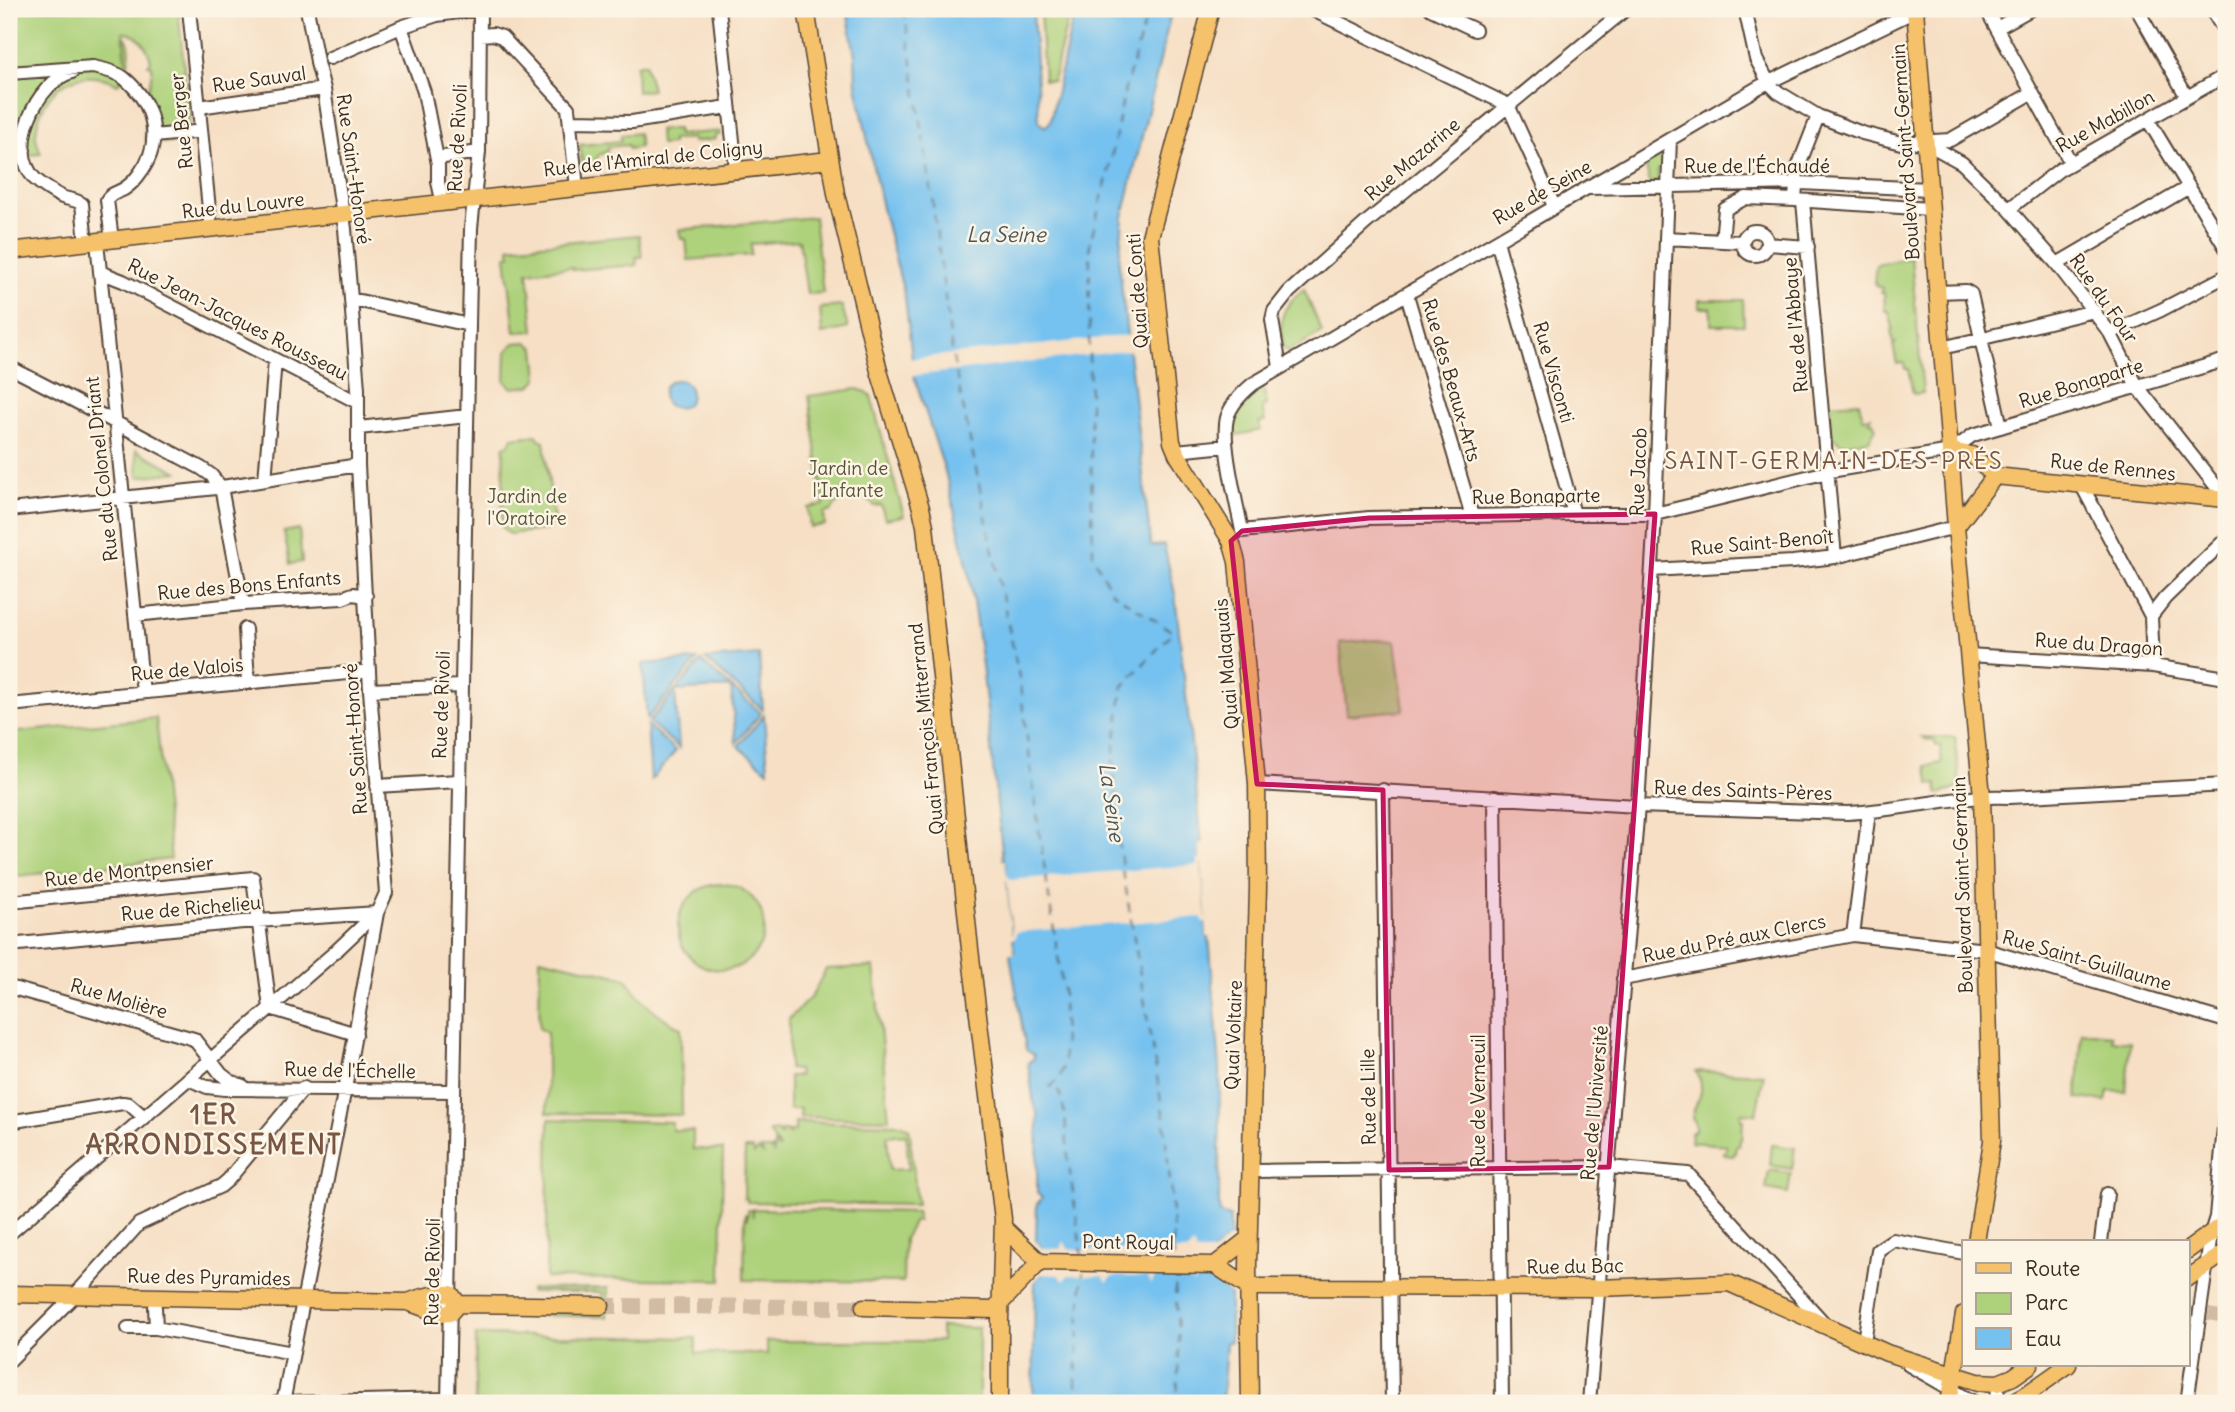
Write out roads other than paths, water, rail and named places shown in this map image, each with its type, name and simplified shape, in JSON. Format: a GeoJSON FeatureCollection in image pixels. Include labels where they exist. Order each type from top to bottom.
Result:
{"type":"FeatureCollection","features":[{"type":"Feature","properties":{"kind":"main road","name":"Quai François Mitterrand"},"geometry":{"type":"LineString","coordinates":[[806,9],[829,160],[879,371],[925,526],[970,949],[1004,1228],[1000,1304],[1000,1403]]}},
{"type":"Feature","properties":{"kind":"main road","name":"Quai de Conti"},"geometry":{"type":"LineString","coordinates":[[1176,451],[1172,442],[1150,237],[1211,9]]}},
{"type":"Feature","properties":{"kind":"main road","name":"Boulevard Saint-Germain"},"geometry":{"type":"LineString","coordinates":[[1916,9],[1956,527],[1982,796],[1992,1141],[1976,1240]]}},
{"type":"Feature","properties":{"kind":"main road","name":"Rue de l'Amiral de Coligny"},"geometry":{"type":"LineString","coordinates":[[478,200],[829,160]]}},
{"type":"Feature","properties":{"kind":"main road","name":"Rue du Louvre"},"geometry":{"type":"LineString","coordinates":[[9,251],[478,200]]}},
{"type":"Feature","properties":{"kind":"main road","name":"Quai Malaquais"},"geometry":{"type":"LineString","coordinates":[[1176,451],[1216,517],[1236,536],[1257,784]]}},
{"type":"Feature","properties":{"kind":"main road"},"geometry":{"type":"LineString","coordinates":[[1951,451],[1972,455],[1995,476],[1956,527]]}},
{"type":"Feature","properties":{"kind":"main road","name":"Rue de Rennes"},"geometry":{"type":"LineString","coordinates":[[1995,476],[2226,499]]}},
{"type":"Feature","properties":{"kind":"main road","name":"Quai Voltaire"},"geometry":{"type":"LineString","coordinates":[[1250,1403],[1248,1239],[1258,887],[1257,784]]}},
{"type":"Feature","properties":{"kind":"main road"},"geometry":{"type":"LineString","coordinates":[[2190,1249],[2226,1222]]}},
{"type":"Feature","properties":{"kind":"main road"},"geometry":{"type":"LineString","coordinates":[[864,1307],[994,1310],[1040,1262],[1004,1228]]}},
{"type":"Feature","properties":{"kind":"main road"},"geometry":{"type":"LineString","coordinates":[[1248,1239],[1215,1265],[1248,1287]]}},
{"type":"Feature","properties":{"kind":"main road"},"geometry":{"type":"LineString","coordinates":[[2190,1278],[2226,1252]]}},
{"type":"Feature","properties":{"kind":"main road","name":"Pont Royal"},"geometry":{"type":"LineString","coordinates":[[1040,1262],[1215,1265]]}},
{"type":"Feature","properties":{"kind":"main road","name":"Rue du Bac"},"geometry":{"type":"LineString","coordinates":[[1248,1287],[1598,1288],[1729,1283],[1864,1342],[1951,1389]]}},
{"type":"Feature","properties":{"kind":"main road","name":"Rue des Pyramides"},"geometry":{"type":"LineString","coordinates":[[9,1294],[408,1303],[440,1293],[453,1304],[601,1306]]}},
{"type":"Feature","properties":{"kind":"main road"},"geometry":{"type":"LineString","coordinates":[[1962,1326],[1951,1389],[1978,1382],[1998,1382],[2013,1377],[2029,1366]]}},
{"type":"Feature","properties":{"kind":"main road"},"geometry":{"type":"LineString","coordinates":[[2011,1403],[2067,1366]]}},
{"type":"Feature","properties":{"kind":"street","name":"Rue Berger"},"geometry":{"type":"LineString","coordinates":[[189,9],[211,229]]}},
{"type":"Feature","properties":{"kind":"street","name":"Rue Saint-Honoré"},"geometry":{"type":"LineString","coordinates":[[280,1403],[293,1353],[377,913],[386,893],[370,690],[358,465],[358,389],[351,299],[321,61],[307,9]]}},
{"type":"Feature","properties":{"kind":"street"},"geometry":{"type":"LineString","coordinates":[[321,61],[401,27],[438,15],[480,9]]}},
{"type":"Feature","properties":{"kind":"street","name":"Rue de Rivoli"},"geometry":{"type":"LineString","coordinates":[[448,1401],[453,1304],[458,781],[469,325],[478,200],[480,9]]}},
{"type":"Feature","properties":{"kind":"street"},"geometry":{"type":"LineString","coordinates":[[719,9],[736,169]]}},
{"type":"Feature","properties":{"kind":"street"},"geometry":{"type":"LineString","coordinates":[[1311,9],[1507,105],[1554,206]]}},
{"type":"Feature","properties":{"kind":"street"},"geometry":{"type":"LineString","coordinates":[[1432,9],[1452,14],[1475,30]]}},
{"type":"Feature","properties":{"kind":"street","name":"Rue Mazarine"},"geometry":{"type":"LineString","coordinates":[[1280,367],[1272,320],[1280,301],[1367,222],[1626,9]]}},
{"type":"Feature","properties":{"kind":"street"},"geometry":{"type":"LineString","coordinates":[[1745,9],[1756,58],[1769,83],[1778,92],[1840,126],[1901,143],[1950,140],[2032,93]]}},
{"type":"Feature","properties":{"kind":"street","name":"Rue de Seine"},"geometry":{"type":"LineString","coordinates":[[1226,446],[1227,416],[1233,404],[1253,384],[1769,83],[1916,9]]}},
{"type":"Feature","properties":{"kind":"street"},"geometry":{"type":"LineString","coordinates":[[1986,9],[2071,163]]}},
{"type":"Feature","properties":{"kind":"street"},"geometry":{"type":"LineString","coordinates":[[1997,28],[2031,9]]}},
{"type":"Feature","properties":{"kind":"street"},"geometry":{"type":"LineString","coordinates":[[2137,9],[2188,97]]}},
{"type":"Feature","properties":{"kind":"street"},"geometry":{"type":"LineString","coordinates":[[2211,9],[2225,28]]}},
{"type":"Feature","properties":{"kind":"street"},"geometry":{"type":"LineString","coordinates":[[401,27],[424,92],[443,204]]}},
{"type":"Feature","properties":{"kind":"street"},"geometry":{"type":"LineString","coordinates":[[480,35],[493,34],[502,37],[568,108],[577,187]]}},
{"type":"Feature","properties":{"kind":"street"},"geometry":{"type":"LineString","coordinates":[[93,67],[123,77],[148,108],[154,139],[140,173],[126,188],[111,194],[107,200],[98,242],[82,204],[49,190],[36,179],[26,164],[24,150],[27,127],[36,102],[47,86],[64,74],[93,67]]}},
{"type":"Feature","properties":{"kind":"street"},"geometry":{"type":"LineString","coordinates":[[9,73],[83,69]]}},
{"type":"Feature","properties":{"kind":"street","name":"Rue Mabillon"},"geometry":{"type":"LineString","coordinates":[[2009,209],[2059,170],[2226,75]]}},
{"type":"Feature","properties":{"kind":"street","name":"Rue Sauval"},"geometry":{"type":"LineString","coordinates":[[199,107],[324,89]]}},
{"type":"Feature","properties":{"kind":"street"},"geometry":{"type":"LineString","coordinates":[[570,121],[612,122],[666,118],[728,107]]}},
{"type":"Feature","properties":{"kind":"street","name":"Rue de l'Abbaye"},"geometry":{"type":"LineString","coordinates":[[1818,116],[1797,170],[1796,183],[1808,247],[1835,557]]}},
{"type":"Feature","properties":{"kind":"street"},"geometry":{"type":"LineString","coordinates":[[2148,120],[2226,248]]}},
{"type":"Feature","properties":{"kind":"street"},"geometry":{"type":"LineString","coordinates":[[154,139],[194,132]]}},
{"type":"Feature","properties":{"kind":"street","name":"Rue Jacob"},"geometry":{"type":"LineString","coordinates":[[1638,806],[1655,514],[1670,139]]}},
{"type":"Feature","properties":{"kind":"street","name":"Rue du Four"},"geometry":{"type":"LineString","coordinates":[[1926,143],[1962,163],[2009,209],[2057,264],[2110,333],[2137,386],[2226,499]]}},
{"type":"Feature","properties":{"kind":"street"},"geometry":{"type":"LineString","coordinates":[[9,151],[24,150]]}},
{"type":"Feature","properties":{"kind":"street"},"geometry":{"type":"LineString","coordinates":[[437,158],[479,152]]}},
{"type":"Feature","properties":{"kind":"street","name":"Rue de l'Échaudé"},"geometry":{"type":"LineString","coordinates":[[1586,188],[1796,183],[1929,188]]}},
{"type":"Feature","properties":{"kind":"street"},"geometry":{"type":"LineString","coordinates":[[2057,264],[2189,187]]}},
{"type":"Feature","properties":{"kind":"street"},"geometry":{"type":"LineString","coordinates":[[1722,241],[1725,209],[1746,198],[1930,209]]}},
{"type":"Feature","properties":{"kind":"street"},"geometry":{"type":"LineString","coordinates":[[1666,238],[1742,242],[1748,232],[1756,231],[1763,233],[1768,244],[1808,247]]}},
{"type":"Feature","properties":{"kind":"street","name":"Rue Visconti"},"geometry":{"type":"LineString","coordinates":[[1497,241],[1574,513]]}},
{"type":"Feature","properties":{"kind":"street","name":"Rue du Colonel Driant"},"geometry":{"type":"LineString","coordinates":[[98,242],[143,692]]}},
{"type":"Feature","properties":{"kind":"street","name":"Rue Jean-Jacques Rousseau"},"geometry":{"type":"LineString","coordinates":[[100,272],[123,281],[357,402]]}},
{"type":"Feature","properties":{"kind":"street"},"geometry":{"type":"LineString","coordinates":[[2110,333],[2226,276]]}},
{"type":"Feature","properties":{"kind":"street"},"geometry":{"type":"LineString","coordinates":[[1937,292],[1966,291],[1971,294],[2001,428]]}},
{"type":"Feature","properties":{"kind":"street","name":"Rue des Beaux-Arts"},"geometry":{"type":"LineString","coordinates":[[1407,295],[1472,516]]}},
{"type":"Feature","properties":{"kind":"street"},"geometry":{"type":"LineString","coordinates":[[351,299],[469,325]]}},
{"type":"Feature","properties":{"kind":"street"},"geometry":{"type":"LineString","coordinates":[[1942,348],[2094,311]]}},
{"type":"Feature","properties":{"kind":"street"},"geometry":{"type":"LineString","coordinates":[[265,480],[275,360]]}},
{"type":"Feature","properties":{"kind":"street","name":"Rue Bonaparte"},"geometry":{"type":"LineString","coordinates":[[1236,536],[1369,518],[1574,513],[1655,514],[1827,472],[1951,451],[1973,435],[2226,360]]}},
{"type":"Feature","properties":{"kind":"street"},"geometry":{"type":"LineString","coordinates":[[9,367],[211,475],[221,487],[243,604]]}},
{"type":"Feature","properties":{"kind":"street"},"geometry":{"type":"LineString","coordinates":[[359,428],[467,416]]}},
{"type":"Feature","properties":{"kind":"street"},"geometry":{"type":"LineString","coordinates":[[1176,451],[1226,446]]}},
{"type":"Feature","properties":{"kind":"street","name":"Quai Malaquais"},"geometry":{"type":"LineString","coordinates":[[1226,446],[1237,508],[1236,536]]}},
{"type":"Feature","properties":{"kind":"street"},"geometry":{"type":"LineString","coordinates":[[9,510],[221,487],[358,465]]}},
{"type":"Feature","properties":{"kind":"street"},"geometry":{"type":"LineString","coordinates":[[2081,484],[2151,616],[2153,666]]}},
{"type":"Feature","properties":{"kind":"street"},"geometry":{"type":"LineString","coordinates":[[1216,517],[1237,508]]}},
{"type":"Feature","properties":{"kind":"street","name":"Rue Saint-Benoît"},"geometry":{"type":"LineString","coordinates":[[1652,570],[1835,557],[1956,527]]}},
{"type":"Feature","properties":{"kind":"street"},"geometry":{"type":"LineString","coordinates":[[2151,616],[2165,598],[2226,539]]}},
{"type":"Feature","properties":{"kind":"street","name":"Rue des Bons Enfants"},"geometry":{"type":"LineString","coordinates":[[135,615],[243,604],[342,598],[353,594],[366,596]]}},
{"type":"Feature","properties":{"kind":"street"},"geometry":{"type":"LineString","coordinates":[[245,629],[248,683]]}},
{"type":"Feature","properties":{"kind":"street","name":"Rue du Dragon"},"geometry":{"type":"LineString","coordinates":[[1968,655],[2153,666],[2226,678]]}},
{"type":"Feature","properties":{"kind":"street","name":"Rue de Valois"},"geometry":{"type":"LineString","coordinates":[[9,705],[369,671]]}},
{"type":"Feature","properties":{"kind":"street"},"geometry":{"type":"LineString","coordinates":[[370,690],[461,686]]}},
{"type":"Feature","properties":{"kind":"street"},"geometry":{"type":"LineString","coordinates":[[377,786],[458,781]]}},
{"type":"Feature","properties":{"kind":"street","name":"Rue des Saints-Pères"},"geometry":{"type":"LineString","coordinates":[[1257,784],[1638,806],[1869,812],[1982,796],[2010,797],[2226,785]]}},
{"type":"Feature","properties":{"kind":"street","name":"Rue de Lille"},"geometry":{"type":"LineString","coordinates":[[1383,790],[1392,1403]]}},
{"type":"Feature","properties":{"kind":"street","name":"Rue de Verneuil"},"geometry":{"type":"LineString","coordinates":[[1494,797],[1502,1403]]}},
{"type":"Feature","properties":{"kind":"street","name":"Rue de l'Université"},"geometry":{"type":"LineString","coordinates":[[1589,1403],[1638,806]]}},
{"type":"Feature","properties":{"kind":"street"},"geometry":{"type":"LineString","coordinates":[[1853,935],[1869,812]]}},
{"type":"Feature","properties":{"kind":"street","name":"Rue de Montpensier"},"geometry":{"type":"LineString","coordinates":[[9,902],[253,878],[257,920]]}},
{"type":"Feature","properties":{"kind":"street"},"geometry":{"type":"LineString","coordinates":[[9,1234],[377,913]]}},
{"type":"Feature","properties":{"kind":"street","name":"Rue de Richelieu"},"geometry":{"type":"LineString","coordinates":[[9,945],[257,920],[377,913]]}},
{"type":"Feature","properties":{"kind":"street"},"geometry":{"type":"LineString","coordinates":[[257,920],[270,1008]]}},
{"type":"Feature","properties":{"kind":"street","name":"Rue Saint-Guillaume"},"geometry":{"type":"LineString","coordinates":[[1853,935],[1986,950],[2226,1021]]}},
{"type":"Feature","properties":{"kind":"street","name":"Rue du Pré aux Clercs"},"geometry":{"type":"LineString","coordinates":[[1623,979],[1853,935]]}},
{"type":"Feature","properties":{"kind":"street","name":"Rue Molière"},"geometry":{"type":"LineString","coordinates":[[9,987],[194,1040],[210,1059]]}},
{"type":"Feature","properties":{"kind":"street"},"geometry":{"type":"LineString","coordinates":[[270,1008],[356,1034]]}},
{"type":"Feature","properties":{"kind":"street"},"geometry":{"type":"LineString","coordinates":[[210,1059],[224,1077],[246,1088]]}},
{"type":"Feature","properties":{"kind":"street","name":"Rue de l'Échelle"},"geometry":{"type":"LineString","coordinates":[[188,1079],[207,1087],[454,1091]]}},
{"type":"Feature","properties":{"kind":"street"},"geometry":{"type":"LineString","coordinates":[[9,1362],[139,1224],[229,1180],[304,1088]]}},
{"type":"Feature","properties":{"kind":"street"},"geometry":{"type":"LineString","coordinates":[[9,1122],[123,1103],[129,1104],[144,1117]]}},
{"type":"Feature","properties":{"kind":"street"},"geometry":{"type":"LineString","coordinates":[[2187,1403],[2204,1313],[2226,1104]]}},
{"type":"Feature","properties":{"kind":"street"},"geometry":{"type":"LineString","coordinates":[[1250,1171],[1609,1167],[1688,1174],[1824,1324]]}},
{"type":"Feature","properties":{"kind":"street"},"geometry":{"type":"LineString","coordinates":[[2101,1240],[2107,1194]]}},
{"type":"Feature","properties":{"kind":"street"},"geometry":{"type":"LineString","coordinates":[[1864,1342],[1878,1250],[1884,1244],[1893,1240],[1962,1252]]}},
{"type":"Feature","properties":{"kind":"street"},"geometry":{"type":"LineString","coordinates":[[155,1307],[156,1328]]}},
{"type":"Feature","properties":{"kind":"street"},"geometry":{"type":"LineString","coordinates":[[128,1328],[156,1328],[293,1353]]}},
{"type":"Feature","properties":{"kind":"street"},"geometry":{"type":"LineString","coordinates":[[1997,1403],[1998,1382]]}},
{"type":"Feature","properties":{"kind":"street","name":"Rue du Bac"},"geometry":{"type":"LineString","coordinates":[[1951,1389],[1975,1403]]}},
{"type":"Feature","properties":{"kind":"street"},"geometry":{"type":"LineString","coordinates":[[280,1403],[448,1401]]}},
{"type":"Feature","properties":{"kind":"water","name":"La Seine"},"geometry":{"type":"Polygon","coordinates":[[[847,9],[1033,9],[1039,122],[1045,127],[1050,122],[1075,9],[1172,9],[1123,217],[1119,264],[1151,546],[1164,545],[1175,594],[1202,843],[1199,844],[1220,1067],[1219,1206],[1220,1214],[1230,1217],[1230,1237],[1213,1252],[1213,1278],[1230,1295],[1230,1342],[1226,1342],[1222,1403],[1033,1403],[1035,1281],[1042,1274],[1042,1248],[1036,1241],[1037,1204],[1042,1198],[1037,1193],[1038,1114],[1034,1105],[1028,1063],[1034,1055],[1026,1050],[1010,955],[1014,953],[982,665],[969,573],[945,471],[914,376],[905,297],[882,208],[856,85],[855,56],[847,9]]]}},
{"type":"Feature","properties":{"kind":"water"},"geometry":{"type":"Polygon","coordinates":[[[677,380],[687,384],[691,394],[687,404],[677,408],[667,404],[663,394],[667,384],[677,380]]]}},
{"type":"Feature","properties":{"kind":"water"},"geometry":{"type":"Polygon","coordinates":[[[759,655],[763,710],[705,659],[759,655]]]}},
{"type":"Feature","properties":{"kind":"water"},"geometry":{"type":"Polygon","coordinates":[[[697,660],[647,719],[643,664],[697,660]]]}},
{"type":"Feature","properties":{"kind":"water"},"geometry":{"type":"Polygon","coordinates":[[[701,661],[731,687],[675,691],[701,661]]]}},
{"type":"Feature","properties":{"kind":"water"},"geometry":{"type":"Polygon","coordinates":[[[731,687],[761,713],[736,743],[731,687]]]}},
{"type":"Feature","properties":{"kind":"water"},"geometry":{"type":"Polygon","coordinates":[[[675,691],[679,748],[649,722],[675,691]]]}},
{"type":"Feature","properties":{"kind":"water"},"geometry":{"type":"Polygon","coordinates":[[[764,715],[768,771],[738,746],[764,715]]]}},
{"type":"Feature","properties":{"kind":"water"},"geometry":{"type":"Polygon","coordinates":[[[647,725],[676,751],[651,780],[647,725]]]}},
{"type":"Feature","properties":{"kind":"tunnel"},"geometry":{"type":"LineString","coordinates":[[601,1306],[864,1307]]}},
{"type":"Feature","properties":{"kind":"tunnel"},"geometry":{"type":"LineString","coordinates":[[2208,1314],[2226,1317]]}},
{"type":"Feature","properties":{"kind":"district","name":"SAINT-GERMAIN-DES-PRÉS"},"geometry":{"type":"Point","coordinates":[1834,460]}},
{"type":"Feature","properties":{"kind":"district","name":"1ER ARRONDISSEMENT"},"geometry":{"type":"Point","coordinates":[214,1129]}},
{"type":"Feature","properties":{"kind":"park label","name":"Jardin de l'Infante"},"geometry":{"type":"Point","coordinates":[848,479]}},
{"type":"Feature","properties":{"kind":"park label","name":"Jardin de l'Oratoire"},"geometry":{"type":"Point","coordinates":[527,507]}}]}
